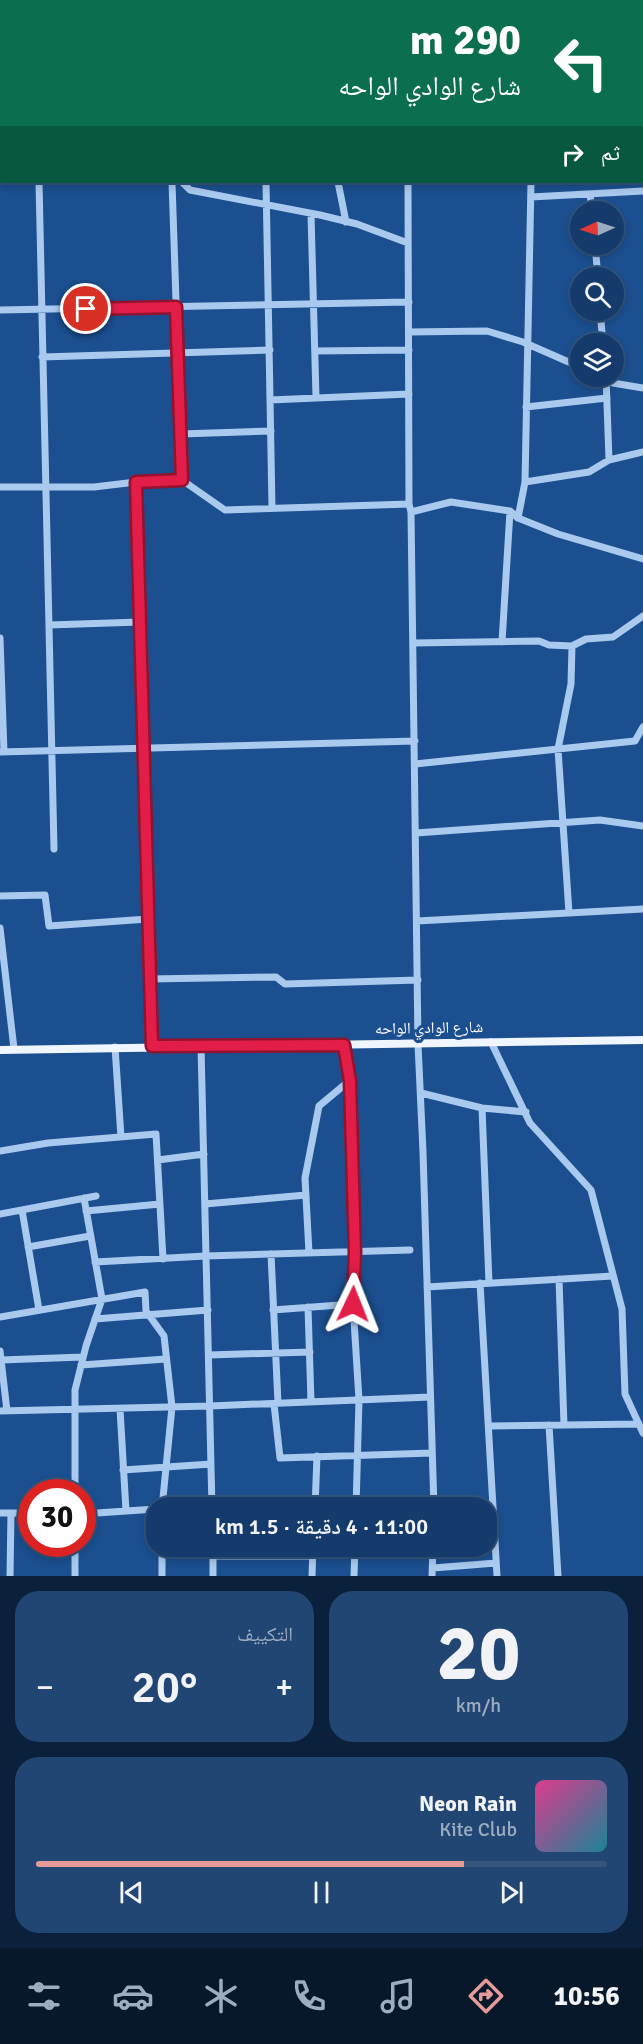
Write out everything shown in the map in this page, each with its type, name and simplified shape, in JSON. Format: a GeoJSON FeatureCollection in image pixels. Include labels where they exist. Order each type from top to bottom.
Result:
{"type":"FeatureCollection","features":[{"type":"Feature","properties":{"kind":"main road","name":"شارع الوادي الواحه"},"geometry":{"type":"LineString","coordinates":[[0,1050],[643,1040]]}},
{"type":"Feature","properties":{"kind":"street"},"geometry":{"type":"LineString","coordinates":[[39,183],[54,849]]}},
{"type":"Feature","properties":{"kind":"street"},"geometry":{"type":"LineString","coordinates":[[172,183],[182,480]]}},
{"type":"Feature","properties":{"kind":"street"},"geometry":{"type":"LineString","coordinates":[[183,183],[190,190],[346,222],[408,243]]}},
{"type":"Feature","properties":{"kind":"street"},"geometry":{"type":"LineString","coordinates":[[266,183],[272,508]]}},
{"type":"Feature","properties":{"kind":"street"},"geometry":{"type":"LineString","coordinates":[[338,183],[346,222]]}},
{"type":"Feature","properties":{"kind":"street"},"geometry":{"type":"LineString","coordinates":[[408,183],[418,1044],[434,1497]]}},
{"type":"Feature","properties":{"kind":"street"},"geometry":{"type":"LineString","coordinates":[[518,518],[525,482],[531,183]]}},
{"type":"Feature","properties":{"kind":"street"},"geometry":{"type":"LineString","coordinates":[[531,197],[643,191]]}},
{"type":"Feature","properties":{"kind":"street"},"geometry":{"type":"LineString","coordinates":[[590,194],[591,201]]}},
{"type":"Feature","properties":{"kind":"street"},"geometry":{"type":"LineString","coordinates":[[311,214],[316,397]]}},
{"type":"Feature","properties":{"kind":"street"},"geometry":{"type":"LineString","coordinates":[[0,310],[409,302]]}},
{"type":"Feature","properties":{"kind":"street"},"geometry":{"type":"LineString","coordinates":[[409,332],[487,331],[526,343],[570,363]]}},
{"type":"Feature","properties":{"kind":"street"},"geometry":{"type":"LineString","coordinates":[[42,357],[270,350]]}},
{"type":"Feature","properties":{"kind":"street"},"geometry":{"type":"LineString","coordinates":[[315,351],[409,350]]}},
{"type":"Feature","properties":{"kind":"street"},"geometry":{"type":"LineString","coordinates":[[624,385],[643,388]]}},
{"type":"Feature","properties":{"kind":"street"},"geometry":{"type":"LineString","coordinates":[[605,387],[609,460]]}},
{"type":"Feature","properties":{"kind":"street"},"geometry":{"type":"LineString","coordinates":[[270,400],[409,394]]}},
{"type":"Feature","properties":{"kind":"street"},"geometry":{"type":"LineString","coordinates":[[526,407],[607,398]]}},
{"type":"Feature","properties":{"kind":"street"},"geometry":{"type":"LineString","coordinates":[[181,434],[271,431]]}},
{"type":"Feature","properties":{"kind":"street"},"geometry":{"type":"LineString","coordinates":[[525,482],[589,472],[609,460],[643,452]]}},
{"type":"Feature","properties":{"kind":"street"},"geometry":{"type":"LineString","coordinates":[[0,487],[94,487],[182,480],[225,510],[410,508],[451,502],[510,511],[518,518],[558,534],[643,559]]}},
{"type":"Feature","properties":{"kind":"street"},"geometry":{"type":"LineString","coordinates":[[136,482],[152,1046]]}},
{"type":"Feature","properties":{"kind":"street"},"geometry":{"type":"LineString","coordinates":[[502,642],[510,511]]}},
{"type":"Feature","properties":{"kind":"street"},"geometry":{"type":"LineString","coordinates":[[414,643],[539,641],[549,645],[572,646],[586,639],[613,637],[643,615]]}},
{"type":"Feature","properties":{"kind":"street"},"geometry":{"type":"LineString","coordinates":[[49,625],[140,622]]}},
{"type":"Feature","properties":{"kind":"street"},"geometry":{"type":"LineString","coordinates":[[0,638],[2,752],[415,741]]}},
{"type":"Feature","properties":{"kind":"street"},"geometry":{"type":"LineString","coordinates":[[569,913],[558,749],[571,684],[572,646]]}},
{"type":"Feature","properties":{"kind":"street"},"geometry":{"type":"LineString","coordinates":[[415,764],[636,741],[643,727]]}},
{"type":"Feature","properties":{"kind":"street"},"geometry":{"type":"LineString","coordinates":[[416,833],[600,820],[643,826]]}},
{"type":"Feature","properties":{"kind":"street"},"geometry":{"type":"LineString","coordinates":[[0,896],[45,895],[49,926],[148,919]]}},
{"type":"Feature","properties":{"kind":"street"},"geometry":{"type":"LineString","coordinates":[[417,921],[643,909]]}},
{"type":"Feature","properties":{"kind":"street"},"geometry":{"type":"LineString","coordinates":[[0,928],[14,1049]]}},
{"type":"Feature","properties":{"kind":"street"},"geometry":{"type":"LineString","coordinates":[[149,979],[276,977],[285,984],[418,980]]}},
{"type":"Feature","properties":{"kind":"street"},"geometry":{"type":"LineString","coordinates":[[491,1042],[530,1123],[591,1190],[622,1309],[625,1394],[643,1433]]}},
{"type":"Feature","properties":{"kind":"street"},"geometry":{"type":"LineString","coordinates":[[344,1045],[350,1081],[355,1252],[353,1304],[359,1400],[356,1497]]}},
{"type":"Feature","properties":{"kind":"street"},"geometry":{"type":"LineString","coordinates":[[201,1046],[212,1497]]}},
{"type":"Feature","properties":{"kind":"street"},"geometry":{"type":"LineString","coordinates":[[115,1047],[121,1137]]}},
{"type":"Feature","properties":{"kind":"street"},"geometry":{"type":"LineString","coordinates":[[309,1253],[305,1178],[319,1106],[350,1081]]}},
{"type":"Feature","properties":{"kind":"street"},"geometry":{"type":"LineString","coordinates":[[421,1093],[482,1108],[526,1112]]}},
{"type":"Feature","properties":{"kind":"street"},"geometry":{"type":"LineString","coordinates":[[482,1108],[489,1283]]}},
{"type":"Feature","properties":{"kind":"street"},"geometry":{"type":"LineString","coordinates":[[0,1151],[48,1143],[156,1134],[163,1259]]}},
{"type":"Feature","properties":{"kind":"street"},"geometry":{"type":"LineString","coordinates":[[158,1160],[204,1155]]}},
{"type":"Feature","properties":{"kind":"street"},"geometry":{"type":"LineString","coordinates":[[205,1204],[306,1195]]}},
{"type":"Feature","properties":{"kind":"street"},"geometry":{"type":"LineString","coordinates":[[0,1214],[96,1196]]}},
{"type":"Feature","properties":{"kind":"street"},"geometry":{"type":"LineString","coordinates":[[75,1479],[75,1390],[102,1299],[84,1198]]}},
{"type":"Feature","properties":{"kind":"street"},"geometry":{"type":"LineString","coordinates":[[86,1211],[160,1204]]}},
{"type":"Feature","properties":{"kind":"street"},"geometry":{"type":"LineString","coordinates":[[22,1210],[39,1310]]}},
{"type":"Feature","properties":{"kind":"street"},"geometry":{"type":"LineString","coordinates":[[28,1247],[90,1236]]}},
{"type":"Feature","properties":{"kind":"street"},"geometry":{"type":"LineString","coordinates":[[95,1262],[206,1256],[411,1251]]}},
{"type":"Feature","properties":{"kind":"street"},"geometry":{"type":"LineString","coordinates":[[271,1254],[280,1458],[432,1453]]}},
{"type":"Feature","properties":{"kind":"street"},"geometry":{"type":"LineString","coordinates":[[427,1287],[613,1276]]}},
{"type":"Feature","properties":{"kind":"street"},"geometry":{"type":"LineString","coordinates":[[559,1279],[564,1425]]}},
{"type":"Feature","properties":{"kind":"street"},"geometry":{"type":"LineString","coordinates":[[480,1284],[497,1576]]}},
{"type":"Feature","properties":{"kind":"street"},"geometry":{"type":"LineString","coordinates":[[0,1317],[145,1292],[146,1311],[164,1336],[172,1407],[163,1497]]}},
{"type":"Feature","properties":{"kind":"street"},"geometry":{"type":"LineString","coordinates":[[273,1310],[353,1304]]}},
{"type":"Feature","properties":{"kind":"street"},"geometry":{"type":"LineString","coordinates":[[308,1307],[312,1402]]}},
{"type":"Feature","properties":{"kind":"street"},"geometry":{"type":"LineString","coordinates":[[95,1319],[208,1310]]}},
{"type":"Feature","properties":{"kind":"street"},"geometry":{"type":"LineString","coordinates":[[0,1352],[3,1411],[210,1406],[430,1396]]}},
{"type":"Feature","properties":{"kind":"street"},"geometry":{"type":"LineString","coordinates":[[208,1355],[310,1352]]}},
{"type":"Feature","properties":{"kind":"street"},"geometry":{"type":"LineString","coordinates":[[1,1360],[166,1359]]}},
{"type":"Feature","properties":{"kind":"street"},"geometry":{"type":"LineString","coordinates":[[120,1408],[126,1511]]}},
{"type":"Feature","properties":{"kind":"street"},"geometry":{"type":"LineString","coordinates":[[489,1426],[639,1424]]}},
{"type":"Feature","properties":{"kind":"street"},"geometry":{"type":"LineString","coordinates":[[549,1425],[558,1576]]}},
{"type":"Feature","properties":{"kind":"street"},"geometry":{"type":"LineString","coordinates":[[315,1497],[317,1456]]}},
{"type":"Feature","properties":{"kind":"street"},"geometry":{"type":"LineString","coordinates":[[123,1470],[211,1464]]}},
{"type":"Feature","properties":{"kind":"street"},"geometry":{"type":"LineString","coordinates":[[96,1513],[146,1510]]}},
{"type":"Feature","properties":{"kind":"street"},"geometry":{"type":"LineString","coordinates":[[0,1513],[18,1513]]}},
{"type":"Feature","properties":{"kind":"street"},"geometry":{"type":"LineString","coordinates":[[10,1576],[11,1513]]}},
{"type":"Feature","properties":{"kind":"street"},"geometry":{"type":"LineString","coordinates":[[75,1557],[75,1576]]}},
{"type":"Feature","properties":{"kind":"street"},"geometry":{"type":"LineString","coordinates":[[162,1557],[162,1576]]}},
{"type":"Feature","properties":{"kind":"street"},"geometry":{"type":"LineString","coordinates":[[213,1557],[213,1576]]}},
{"type":"Feature","properties":{"kind":"street"},"geometry":{"type":"LineString","coordinates":[[312,1576],[313,1557]]}},
{"type":"Feature","properties":{"kind":"street"},"geometry":{"type":"LineString","coordinates":[[354,1576],[355,1557]]}},
{"type":"Feature","properties":{"kind":"street"},"geometry":{"type":"LineString","coordinates":[[432,1576],[434,1557]]}},
{"type":"Feature","properties":{"kind":"street"},"geometry":{"type":"LineString","coordinates":[[433,1568],[496,1563]]}},
{"type":"Feature","properties":{"kind":"route"},"geometry":{"type":"LineString","coordinates":[[86,309],[176,307],[182,480],[136,482],[152,1046],[344,1045],[350,1081],[355,1252],[353,1304]]}}]}
